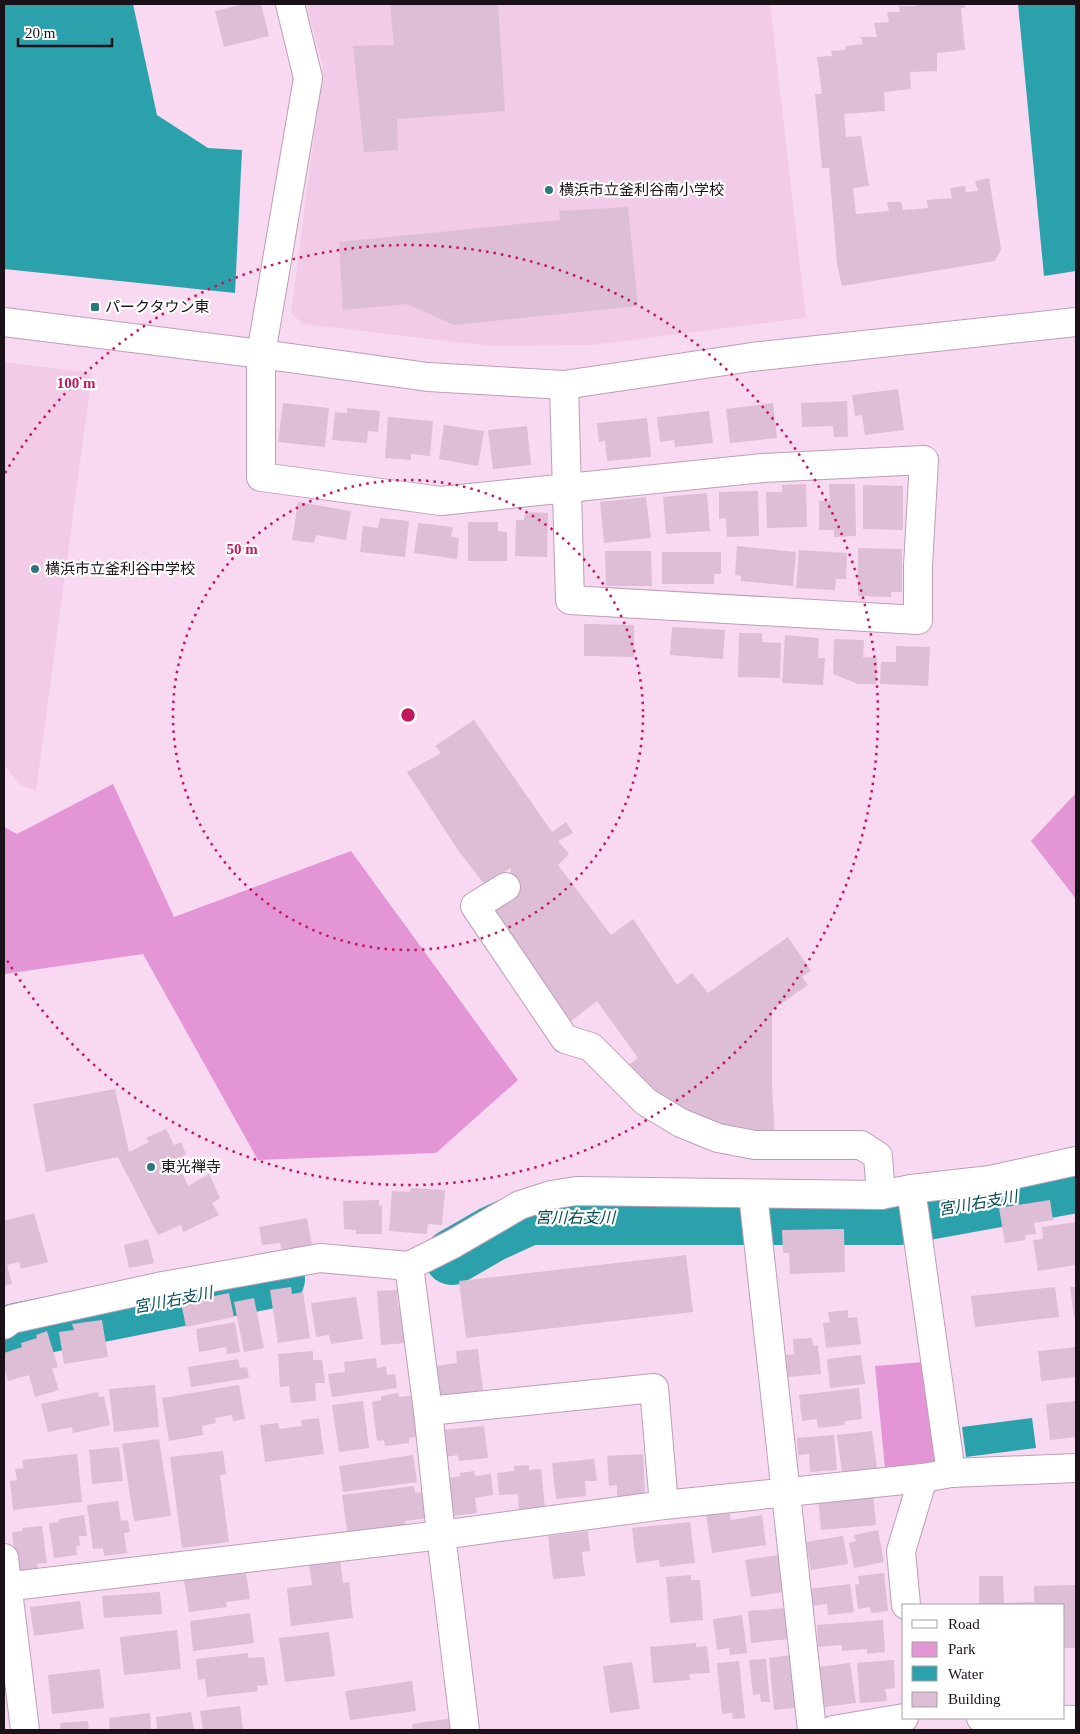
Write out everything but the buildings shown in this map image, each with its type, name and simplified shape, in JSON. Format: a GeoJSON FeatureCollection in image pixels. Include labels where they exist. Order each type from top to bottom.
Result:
{"type":"FeatureCollection","features":[{"type":"Feature","properties":{"kind":"street"},"geometry":{"type":"LineString","coordinates":[[290,4],[308,78],[261,354],[261,477],[441,501],[568,487],[763,468],[924,460],[918,566],[918,620],[570,600],[568,487],[564,385]]}},
{"type":"Feature","properties":{"kind":"street"},"geometry":{"type":"LineString","coordinates":[[4,322],[428,377],[564,385],[752,357],[1076,322]]}},
{"type":"Feature","properties":{"kind":"street"},"geometry":{"type":"LineString","coordinates":[[506,887],[475,906],[565,1039],[591,1047],[646,1102],[681,1123],[718,1138],[755,1145],[861,1145],[878,1156],[881,1195]]}},
{"type":"Feature","properties":{"kind":"street"},"geometry":{"type":"LineString","coordinates":[[4,1325],[12,1318],[163,1286],[320,1258],[410,1275],[453,1244],[520,1205],[552,1195],[576,1191],[755,1210],[881,1195],[912,1197],[1076,1161]]}},
{"type":"Feature","properties":{"kind":"street"},"geometry":{"type":"LineString","coordinates":[[912,1197],[951,1473]]}},
{"type":"Feature","properties":{"kind":"street"},"geometry":{"type":"LineString","coordinates":[[755,1210],[812,1730]]}},
{"type":"Feature","properties":{"kind":"street"},"geometry":{"type":"LineString","coordinates":[[410,1275],[466,1730]]}},
{"type":"Feature","properties":{"kind":"street"},"geometry":{"type":"LineString","coordinates":[[428,1411],[654,1388],[664,1505]]}},
{"type":"Feature","properties":{"kind":"street"},"geometry":{"type":"LineString","coordinates":[[6,1586],[441,1535],[664,1505],[923,1478],[951,1473],[1076,1468]]}},
{"type":"Feature","properties":{"kind":"street"},"geometry":{"type":"LineString","coordinates":[[906,1604],[900,1550],[923,1478]]}},
{"type":"Feature","properties":{"kind":"street"},"geometry":{"type":"LineString","coordinates":[[4,1558],[25,1730]]}},
{"type":"Feature","properties":{"kind":"street"},"geometry":{"type":"LineString","coordinates":[[833,1730],[902,1718]]}},
{"type":"Feature","properties":{"kind":"street"},"geometry":{"type":"LineString","coordinates":[[1028,1719],[1076,1720]]}},
{"type":"Feature","properties":{"kind":"shaded area","name":"横浜市立釜利谷南小学校"},"geometry":{"type":"Polygon","coordinates":[[[306,4],[770,4],[806,318],[592,345],[490,346],[303,324],[291,313],[323,66],[306,4]]]}},
{"type":"Feature","properties":{"kind":"shaded area","name":"横浜市立釜利谷中学校"},"geometry":{"type":"Polygon","coordinates":[[[4,362],[92,373],[36,791],[21,785],[4,765],[4,362]]]}},
{"type":"Feature","properties":{"kind":"green space"},"geometry":{"type":"Polygon","coordinates":[[[113,784],[174,917],[351,851],[518,1080],[436,1153],[258,1160],[143,954],[4,974],[4,827],[17,834],[113,784]]]}},
{"type":"Feature","properties":{"kind":"green space"},"geometry":{"type":"Polygon","coordinates":[[[1076,793],[1076,899],[1031,841],[1076,793]]]}},
{"type":"Feature","properties":{"kind":"green space"},"geometry":{"type":"Polygon","coordinates":[[[924,1362],[937,1461],[885,1468],[875,1366],[924,1362]]]}},
{"type":"Feature","properties":{"kind":"water"},"geometry":{"type":"Polygon","coordinates":[[[4,4],[133,4],[157,115],[208,148],[242,150],[235,293],[4,269],[4,4]]]}},
{"type":"Feature","properties":{"kind":"water"},"geometry":{"type":"Polygon","coordinates":[[[1018,4],[1076,4],[1076,271],[1044,276],[1018,4]]]}},
{"type":"Feature","properties":{"kind":"water"},"geometry":{"type":"Polygon","coordinates":[[[1032,1418],[1036,1448],[966,1457],[962,1427],[1032,1418]]]}},
{"type":"Feature","properties":{"kind":"waterway","name":"宮川右支川"},"geometry":{"type":"LineString","coordinates":[[452,1257],[492,1234],[529,1217],[900,1217],[1076,1185]]}},
{"type":"Feature","properties":{"kind":"waterway","name":"宮川右支川"},"geometry":{"type":"LineString","coordinates":[[4,1339],[16,1331],[277,1279]]}},
{"type":"Feature","properties":{"kind":"place","name":"横浜市立釜利谷南小学校"},"geometry":{"type":"Point","coordinates":[549,190]}},
{"type":"Feature","properties":{"kind":"place","name":"パークタウン東"},"geometry":{"type":"Point","coordinates":[95,307]}},
{"type":"Feature","properties":{"kind":"place","name":"横浜市立釜利谷中学校"},"geometry":{"type":"Point","coordinates":[35,569]}},
{"type":"Feature","properties":{"kind":"place","name":"東光禅寺"},"geometry":{"type":"Point","coordinates":[151,1167]}}]}
